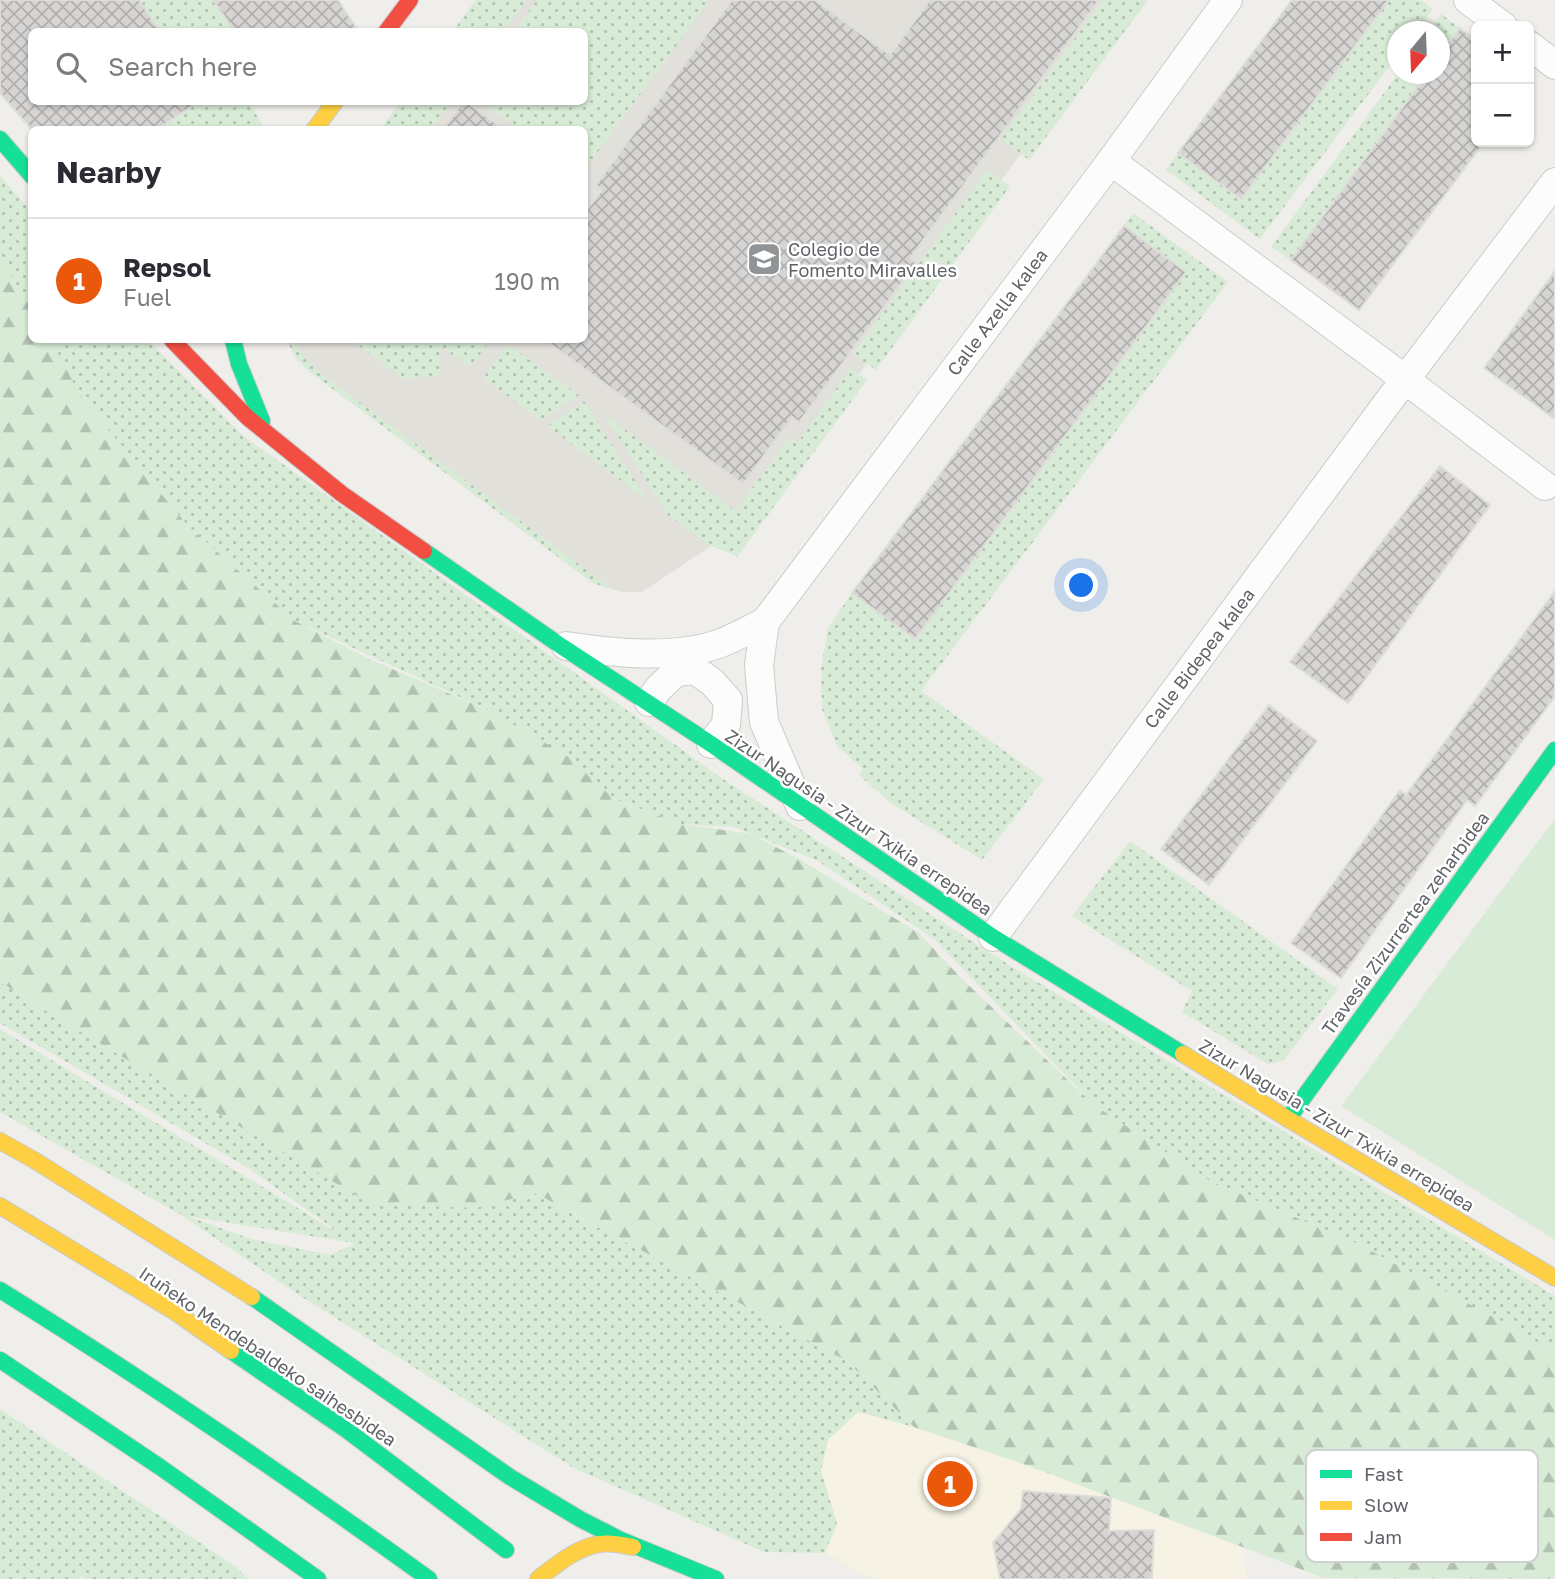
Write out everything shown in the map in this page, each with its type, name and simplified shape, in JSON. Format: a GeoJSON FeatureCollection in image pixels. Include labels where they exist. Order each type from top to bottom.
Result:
{"type":"FeatureCollection","features":[{"type":"Feature","properties":{"kind":"main road"},"geometry":{"type":"LineString","coordinates":[[317,126],[333,105]]}},
{"type":"Feature","properties":{"kind":"main road"},"geometry":{"type":"LineString","coordinates":[[0,139],[28,171]]}},
{"type":"Feature","properties":{"kind":"main road","name":"Zizur Nagusia - Zizur Txikia errepidea"},"geometry":{"type":"LineString","coordinates":[[181,343],[247,417],[342,494],[561,646],[649,702],[719,734],[800,806],[993,937],[1288,1119],[1555,1278]]}},
{"type":"Feature","properties":{"kind":"main road"},"geometry":{"type":"LineString","coordinates":[[234,343],[239,364],[266,432]]}},
{"type":"Feature","properties":{"kind":"main road","name":"Travesía Zizurrertea zeharbidea"},"geometry":{"type":"LineString","coordinates":[[1288,1119],[1555,750]]}},
{"type":"Feature","properties":{"kind":"main road"},"geometry":{"type":"LineString","coordinates":[[0,1141],[46,1167],[253,1298],[522,1484],[580,1519],[639,1548],[716,1579]]}},
{"type":"Feature","properties":{"kind":"main road","name":"Iruñeko Mendebaldeko saihesbidea"},"geometry":{"type":"LineString","coordinates":[[0,1206],[175,1312],[348,1431],[506,1550]]}},
{"type":"Feature","properties":{"kind":"main road"},"geometry":{"type":"LineString","coordinates":[[0,1290],[60,1326],[259,1458],[429,1579]]}},
{"type":"Feature","properties":{"kind":"main road"},"geometry":{"type":"LineString","coordinates":[[0,1360],[70,1405],[318,1579]]}},
{"type":"Feature","properties":{"kind":"main road"},"geometry":{"type":"LineString","coordinates":[[259,1536],[293,1579]]}},
{"type":"Feature","properties":{"kind":"main road"},"geometry":{"type":"LineString","coordinates":[[538,1579],[560,1563],[598,1544],[614,1543],[639,1548]]}},
{"type":"Feature","properties":{"kind":"main road"},"geometry":{"type":"LineString","coordinates":[[658,1556],[688,1579]]}},
{"type":"Feature","properties":{"kind":"street","name":"Calle Azella kalea"},"geometry":{"type":"LineString","coordinates":[[561,646],[670,653],[720,643],[765,622],[1111,161],[1228,0]]}},
{"type":"Feature","properties":{"kind":"street"},"geometry":{"type":"LineString","coordinates":[[1468,0],[1496,21]]}},
{"type":"Feature","properties":{"kind":"street"},"geometry":{"type":"LineString","coordinates":[[1534,49],[1555,65]]}},
{"type":"Feature","properties":{"kind":"street"},"geometry":{"type":"LineString","coordinates":[[1111,161],[1545,486]]}},
{"type":"Feature","properties":{"kind":"street","name":"Calle Bidepea kalea"},"geometry":{"type":"LineString","coordinates":[[993,937],[1405,379],[1555,182]]}},
{"type":"Feature","properties":{"kind":"street"},"geometry":{"type":"LineString","coordinates":[[765,622],[760,665],[764,722],[800,806]]}},
{"type":"Feature","properties":{"kind":"street","name":"Calle Azella kalea"},"geometry":{"type":"LineString","coordinates":[[649,702],[658,689],[702,648]]}},
{"type":"Feature","properties":{"kind":"street"},"geometry":{"type":"LineString","coordinates":[[719,734],[760,665]]}},
{"type":"Feature","properties":{"kind":"street"},"geometry":{"type":"LineString","coordinates":[[673,675],[676,672],[695,670],[712,682],[728,700],[719,734]]}},
{"type":"Feature","properties":{"kind":"shaded area","name":"Colegio de Fomento Miravalles"},"geometry":{"type":"Polygon","coordinates":[[[476,0],[1134,0],[728,552],[711,546],[642,592],[621,592],[593,583],[306,369],[288,343],[588,343],[588,126],[382,126],[399,105],[588,105],[588,28],[455,28],[476,0]]]}},
{"type":"Feature","properties":{"kind":"shaded area"},"geometry":{"type":"Polygon","coordinates":[[[858,1412],[914,1427],[1029,1466],[1243,1548],[1246,1579],[874,1579],[825,1553],[837,1524],[821,1471],[828,1439],[858,1412]]]}},
{"type":"Feature","properties":{"kind":"green space"},"geometry":{"type":"Polygon","coordinates":[[[139,0],[338,0],[356,27],[355,28],[158,28],[139,0]]]}},
{"type":"Feature","properties":{"kind":"green space"},"geometry":{"type":"Polygon","coordinates":[[[476,0],[527,0],[506,28],[455,28],[476,0]]]}},
{"type":"Feature","properties":{"kind":"green space"},"geometry":{"type":"Polygon","coordinates":[[[537,0],[710,0],[588,165],[588,126],[515,126],[485,105],[588,105],[588,28],[516,28],[537,0]]]}},
{"type":"Feature","properties":{"kind":"green space"},"geometry":{"type":"Polygon","coordinates":[[[1103,0],[1148,0],[1029,160],[1001,139],[1103,0]]]}},
{"type":"Feature","properties":{"kind":"green space"},"geometry":{"type":"Polygon","coordinates":[[[1389,0],[1421,0],[1433,9],[1424,21],[1387,21],[1387,69],[1260,239],[1166,170],[1178,153],[1241,199],[1389,0]]]}},
{"type":"Feature","properties":{"kind":"green space"},"geometry":{"type":"Polygon","coordinates":[[[1441,14],[1460,28],[1450,42],[1450,21],[1436,21],[1441,14]]]}},
{"type":"Feature","properties":{"kind":"green space"},"geometry":{"type":"Polygon","coordinates":[[[1391,84],[1419,84],[1291,260],[1271,247],[1391,84]]]}},
{"type":"Feature","properties":{"kind":"green space"},"geometry":{"type":"Polygon","coordinates":[[[192,105],[251,105],[263,126],[161,126],[192,105]]]}},
{"type":"Feature","properties":{"kind":"green space"},"geometry":{"type":"Polygon","coordinates":[[[399,105],[450,105],[433,126],[382,126],[399,105]]]}},
{"type":"Feature","properties":{"kind":"green space"},"geometry":{"type":"Polygon","coordinates":[[[987,170],[1010,186],[876,370],[853,354],[987,170]]]}},
{"type":"Feature","properties":{"kind":"green space"},"geometry":{"type":"Polygon","coordinates":[[[0,176],[28,208],[28,308],[0,260],[0,176]]]}},
{"type":"Feature","properties":{"kind":"green space"},"geometry":{"type":"Polygon","coordinates":[[[1133,213],[1228,282],[921,691],[1044,779],[982,860],[891,803],[859,775],[863,769],[837,746],[822,709],[821,670],[828,628],[852,593],[915,638],[1042,465],[981,419],[995,399],[1058,445],[1186,272],[1124,226],[1133,213]]]}},
{"type":"Feature","properties":{"kind":"green space"},"geometry":{"type":"Polygon","coordinates":[[[0,258],[28,303],[28,343],[53,343],[81,397],[188,526],[295,621],[369,659],[490,711],[566,755],[614,799],[681,824],[751,834],[801,860],[920,934],[959,976],[1094,1105],[1210,1181],[1360,1245],[1555,1353],[1555,1579],[1324,1578],[1029,1466],[914,1427],[847,1361],[535,1193],[475,1208],[371,1204],[0,982],[0,258]]]}},
{"type":"Feature","properties":{"kind":"green space"},"geometry":{"type":"Polygon","coordinates":[[[49,343],[151,343],[242,435],[723,779],[998,958],[1555,1296],[1555,1353],[1360,1245],[1210,1181],[1094,1105],[934,939],[818,861],[734,827],[681,824],[614,799],[490,711],[295,621],[188,526],[81,397],[49,343]]]}},
{"type":"Feature","properties":{"kind":"green space"},"geometry":{"type":"Polygon","coordinates":[[[288,343],[294,343],[324,376],[614,590],[593,583],[306,369],[288,343]]]}},
{"type":"Feature","properties":{"kind":"green space"},"geometry":{"type":"Polygon","coordinates":[[[355,343],[489,343],[470,367],[438,345],[442,375],[404,379],[355,343]]]}},
{"type":"Feature","properties":{"kind":"green space"},"geometry":{"type":"Polygon","coordinates":[[[508,345],[579,395],[541,421],[483,378],[508,345]]]}},
{"type":"Feature","properties":{"kind":"green space"},"geometry":{"type":"Polygon","coordinates":[[[851,368],[867,380],[737,557],[711,546],[668,515],[603,413],[735,511],[790,437],[798,442],[851,368]]]}},
{"type":"Feature","properties":{"kind":"green space"},"geometry":{"type":"Polygon","coordinates":[[[584,401],[648,501],[547,426],[584,401]]]}},
{"type":"Feature","properties":{"kind":"green space"},"geometry":{"type":"Polygon","coordinates":[[[1555,819],[1555,1240],[1341,1106],[1555,819]]]}},
{"type":"Feature","properties":{"kind":"green space"},"geometry":{"type":"Polygon","coordinates":[[[1130,841],[1338,989],[1284,1060],[1268,1064],[1182,1012],[1192,991],[1072,916],[1130,841]]]}},
{"type":"Feature","properties":{"kind":"green space"},"geometry":{"type":"Polygon","coordinates":[[[0,982],[67,1024],[475,1208],[534,1193],[847,1361],[914,1427],[858,1412],[828,1440],[821,1471],[837,1524],[825,1553],[764,1552],[574,1468],[299,1295],[181,1215],[0,1112],[0,1029],[344,1236],[248,1168],[0,1023],[0,982]],[[187,1216],[251,1239],[330,1255],[354,1243],[187,1216]]]}},
{"type":"Feature","properties":{"kind":"green space"},"geometry":{"type":"Polygon","coordinates":[[[0,1409],[236,1567],[248,1579],[84,1579],[81,1576],[78,1579],[0,1579],[0,1409]]]}},
{"type":"Feature","properties":{"kind":"building"},"geometry":{"type":"Polygon","coordinates":[[[0,0],[139,0],[157,28],[28,28],[28,105],[194,105],[162,126],[29,126],[0,93],[0,0]]]}},
{"type":"Feature","properties":{"kind":"building"},"geometry":{"type":"Polygon","coordinates":[[[213,0],[338,0],[356,28],[232,28],[213,0]]]}},
{"type":"Feature","properties":{"kind":"building"},"geometry":{"type":"Polygon","coordinates":[[[732,0],[815,0],[890,55],[930,0],[1099,0],[910,258],[916,263],[841,365],[799,422],[792,417],[743,484],[549,343],[588,343],[588,209],[602,190],[596,185],[732,0]]]}},
{"type":"Feature","properties":{"kind":"building"},"geometry":{"type":"Polygon","coordinates":[[[1292,0],[1389,0],[1241,199],[1178,153],[1292,0]]]}},
{"type":"Feature","properties":{"kind":"building"},"geometry":{"type":"Polygon","coordinates":[[[1460,28],[1471,36],[1471,147],[1480,147],[1359,310],[1291,260],[1420,84],[1450,84],[1450,42],[1460,28]]]}},
{"type":"Feature","properties":{"kind":"building"},"geometry":{"type":"Polygon","coordinates":[[[461,105],[470,105],[499,126],[446,126],[461,105]]]}},
{"type":"Feature","properties":{"kind":"building"},"geometry":{"type":"Polygon","coordinates":[[[1124,226],[1186,272],[915,639],[852,593],[1124,226]]]}},
{"type":"Feature","properties":{"kind":"building"},"geometry":{"type":"Polygon","coordinates":[[[1555,271],[1555,419],[1484,368],[1555,271]]]}},
{"type":"Feature","properties":{"kind":"building"},"geometry":{"type":"Polygon","coordinates":[[[1440,466],[1490,505],[1348,703],[1290,662],[1440,466]]]}},
{"type":"Feature","properties":{"kind":"building"},"geometry":{"type":"Polygon","coordinates":[[[1555,591],[1555,696],[1475,806],[1467,800],[1341,978],[1291,943],[1400,790],[1406,795],[1555,591]]]}},
{"type":"Feature","properties":{"kind":"building"},"geometry":{"type":"Polygon","coordinates":[[[1269,705],[1317,741],[1209,885],[1161,849],[1269,705]]]}},
{"type":"Feature","properties":{"kind":"building"},"geometry":{"type":"Polygon","coordinates":[[[1023,1491],[1111,1498],[1109,1531],[1154,1530],[1152,1579],[1000,1579],[993,1543],[1021,1509],[1023,1491]]]}},
{"type":"Feature","properties":{"kind":"traffic: fast"},"geometry":{"type":"LineString","coordinates":[[0,139],[28,171]]}},
{"type":"Feature","properties":{"kind":"traffic: fast"},"geometry":{"type":"LineString","coordinates":[[234,343],[239,364],[262,421]]}},
{"type":"Feature","properties":{"kind":"traffic: fast"},"geometry":{"type":"LineString","coordinates":[[424,551],[993,937],[1183,1054]]}},
{"type":"Feature","properties":{"kind":"traffic: fast"},"geometry":{"type":"LineString","coordinates":[[1288,1119],[1555,750]]}},
{"type":"Feature","properties":{"kind":"traffic: fast"},"geometry":{"type":"LineString","coordinates":[[0,1290],[217,1431],[429,1579]]}},
{"type":"Feature","properties":{"kind":"traffic: fast"},"geometry":{"type":"LineString","coordinates":[[252,1297],[510,1477],[621,1540],[716,1579]]}},
{"type":"Feature","properties":{"kind":"traffic: fast"},"geometry":{"type":"LineString","coordinates":[[231,1351],[348,1431],[506,1550]]}},
{"type":"Feature","properties":{"kind":"traffic: fast"},"geometry":{"type":"LineString","coordinates":[[0,1360],[160,1467],[318,1579]]}},
{"type":"Feature","properties":{"kind":"traffic: slow"},"geometry":{"type":"LineString","coordinates":[[317,126],[333,105]]}},
{"type":"Feature","properties":{"kind":"traffic: slow"},"geometry":{"type":"LineString","coordinates":[[1183,1054],[1555,1278]]}},
{"type":"Feature","properties":{"kind":"traffic: slow"},"geometry":{"type":"LineString","coordinates":[[0,1141],[252,1297]]}},
{"type":"Feature","properties":{"kind":"traffic: slow"},"geometry":{"type":"LineString","coordinates":[[0,1206],[175,1312],[231,1351]]}},
{"type":"Feature","properties":{"kind":"traffic: slow"},"geometry":{"type":"LineString","coordinates":[[538,1579],[567,1557],[591,1546],[608,1543],[633,1547]]}},
{"type":"Feature","properties":{"kind":"traffic: jam"},"geometry":{"type":"LineString","coordinates":[[389,28],[410,0]]}},
{"type":"Feature","properties":{"kind":"traffic: jam"},"geometry":{"type":"LineString","coordinates":[[175,343],[247,417],[342,494],[424,551]]}},
{"type":"Feature","properties":{"kind":"place","name":"Colegio de Fomento Miravalles"},"geometry":{"type":"Point","coordinates":[764,259]}},
{"type":"Feature","properties":{"kind":"place","name":"Repsol"},"geometry":{"type":"Point","coordinates":[950,1484]}}]}
